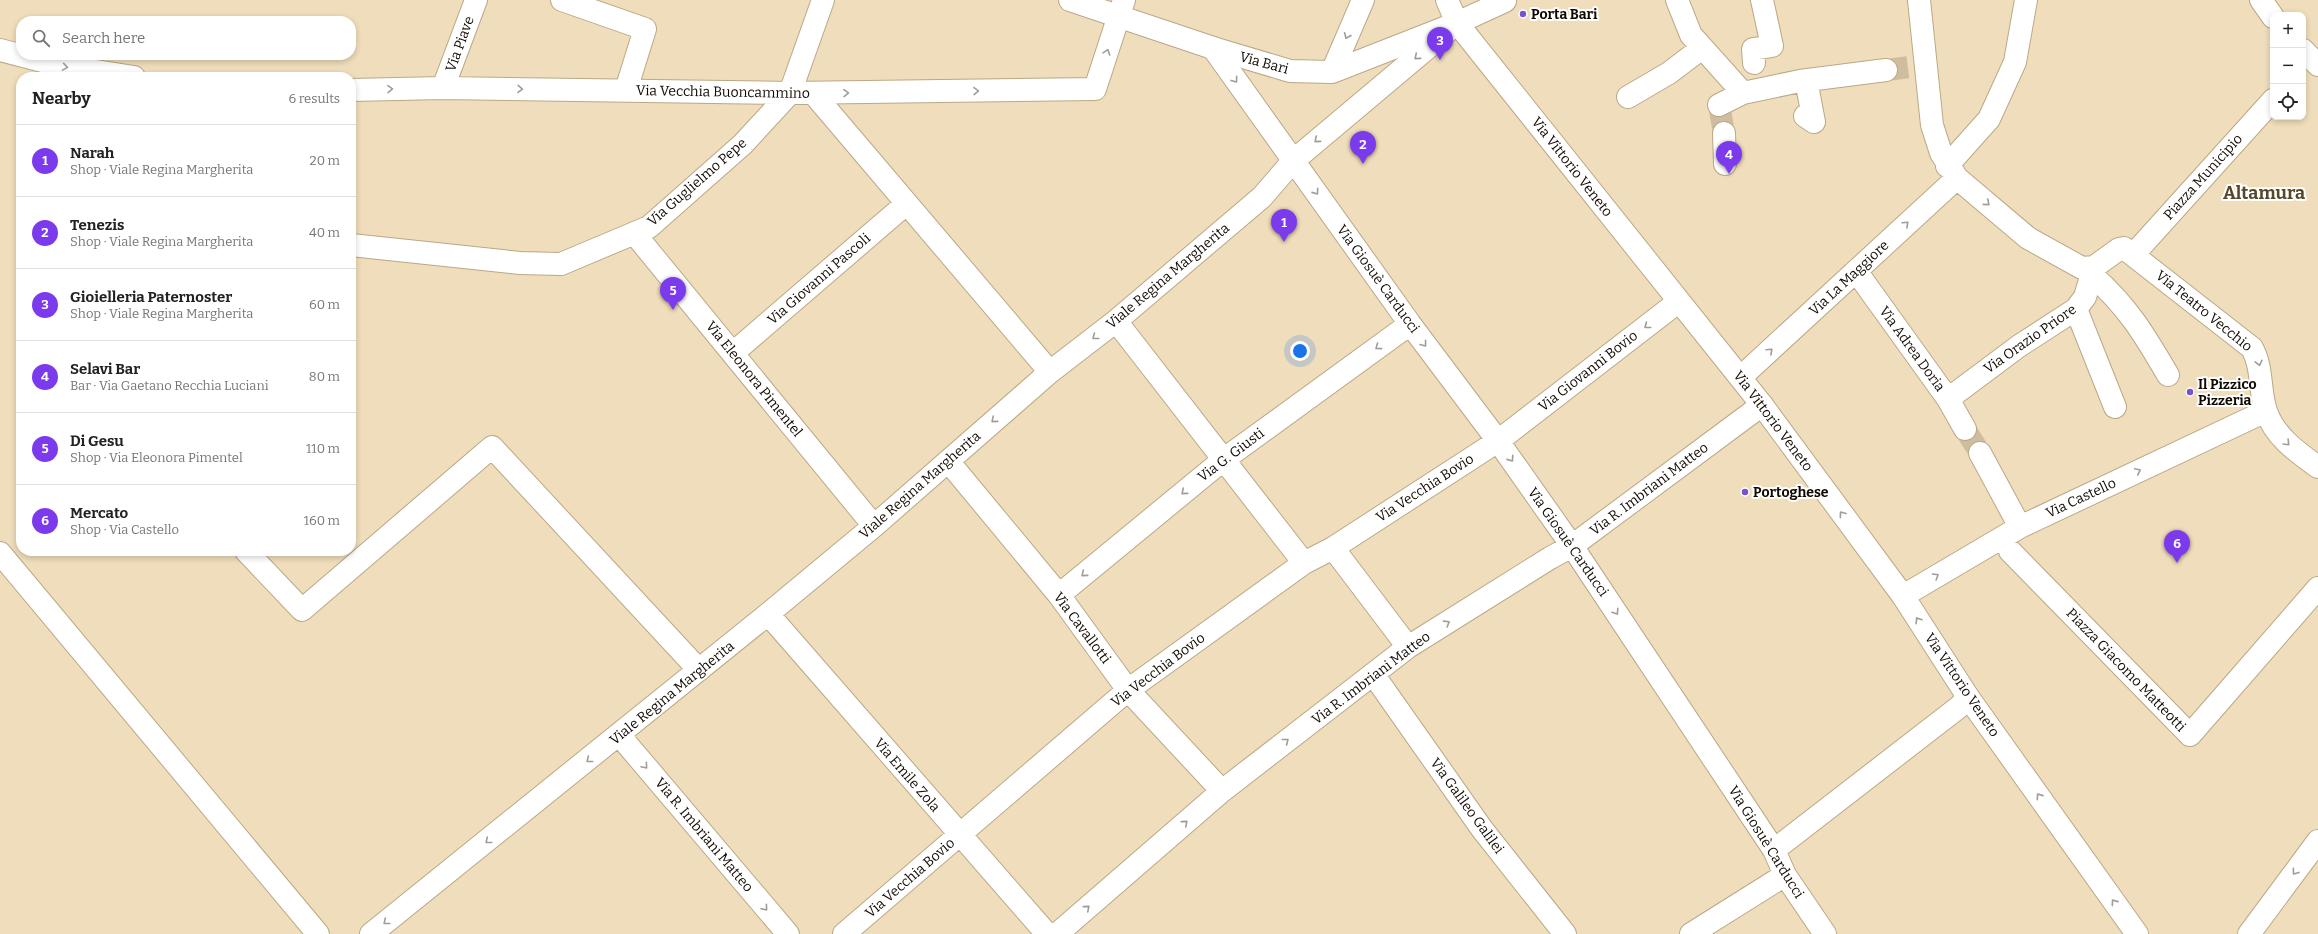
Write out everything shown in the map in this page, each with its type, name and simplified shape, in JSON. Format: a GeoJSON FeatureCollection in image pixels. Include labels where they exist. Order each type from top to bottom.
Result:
{"type":"FeatureCollection","features":[{"type":"Feature","properties":{"kind":"street","name":"Via Piave"},"geometry":{"type":"LineString","coordinates":[[443,88],[476,0]]}},
{"type":"Feature","properties":{"kind":"street"},"geometry":{"type":"LineString","coordinates":[[562,0],[645,29],[626,90]]}},
{"type":"Feature","properties":{"kind":"street","name":"Via Guglielmo Pepe"},"geometry":{"type":"LineString","coordinates":[[356,246],[520,263],[561,264],[649,227],[743,144],[790,93],[824,0]]}},
{"type":"Feature","properties":{"kind":"street","name":"Via Bari"},"geometry":{"type":"LineString","coordinates":[[1070,0],[1122,8],[1213,48],[1290,71],[1332,72],[1458,22]]}},
{"type":"Feature","properties":{"kind":"street"},"geometry":{"type":"LineString","coordinates":[[1332,72],[1363,0]]}},
{"type":"Feature","properties":{"kind":"street","name":"Via Vittorio Veneto"},"geometry":{"type":"LineString","coordinates":[[1447,0],[1458,22],[1678,302],[1741,377],[1762,405],[1902,596],[1968,697],[2137,934]]}},
{"type":"Feature","properties":{"kind":"street"},"geometry":{"type":"LineString","coordinates":[[1458,22],[1461,0]]}},
{"type":"Feature","properties":{"kind":"street"},"geometry":{"type":"LineString","coordinates":[[1677,0],[1691,35],[1743,93]]}},
{"type":"Feature","properties":{"kind":"street"},"geometry":{"type":"LineString","coordinates":[[1762,0],[1772,46],[1753,49],[1754,64],[1771,87]]}},
{"type":"Feature","properties":{"kind":"street"},"geometry":{"type":"LineString","coordinates":[[1919,0],[1932,125],[1941,154],[1952,172],[2028,238],[2082,268],[2093,271],[2136,321],[2168,375]]}},
{"type":"Feature","properties":{"kind":"street","name":"Via La Maggiore"},"geometry":{"type":"LineString","coordinates":[[1741,377],[1856,271],[1952,172],[1989,119],[2015,62],[2026,0]]}},
{"type":"Feature","properties":{"kind":"street"},"geometry":{"type":"LineString","coordinates":[[2261,0],[2270,13]]}},
{"type":"Feature","properties":{"kind":"street"},"geometry":{"type":"LineString","coordinates":[[1458,22],[1505,1]]}},
{"type":"Feature","properties":{"kind":"street","name":"Via Vecchia Buoncammino"},"geometry":{"type":"LineString","coordinates":[[356,90],[443,88],[813,93],[1095,89],[1122,8]]}},
{"type":"Feature","properties":{"kind":"street","name":"Viale Regina Margherita"},"geometry":{"type":"LineString","coordinates":[[371,934],[620,736],[874,526],[1050,372],[1116,321],[1262,197],[1294,161],[1458,22]]}},
{"type":"Feature","properties":{"kind":"street","name":"Via Giosuè Carducci"},"geometry":{"type":"LineString","coordinates":[[1213,48],[1410,324],[1498,441],[1572,546],[1774,850],[1785,875],[1825,934]]}},
{"type":"Feature","properties":{"kind":"street"},"geometry":{"type":"LineString","coordinates":[[1628,98],[1669,72],[1702,48]]}},
{"type":"Feature","properties":{"kind":"street"},"geometry":{"type":"LineString","coordinates":[[0,50],[16,54]]}},
{"type":"Feature","properties":{"kind":"street"},"geometry":{"type":"LineString","coordinates":[[36,60],[58,66],[99,72]]}},
{"type":"Feature","properties":{"kind":"street"},"geometry":{"type":"LineString","coordinates":[[1725,74],[1754,64]]}},
{"type":"Feature","properties":{"kind":"street"},"geometry":{"type":"LineString","coordinates":[[1719,105],[1743,93],[1771,87],[1806,80],[1886,70]]}},
{"type":"Feature","properties":{"kind":"street"},"geometry":{"type":"LineString","coordinates":[[1805,116],[1814,122],[1806,80]]}},
{"type":"Feature","properties":{"kind":"street"},"geometry":{"type":"LineString","coordinates":[[813,93],[1050,372]]}},
{"type":"Feature","properties":{"kind":"street","name":"Piazza Municipio"},"geometry":{"type":"LineString","coordinates":[[2093,271],[2119,249],[2129,252],[2270,103]]}},
{"type":"Feature","properties":{"kind":"street"},"geometry":{"type":"LineString","coordinates":[[1724,133],[1725,164]]}},
{"type":"Feature","properties":{"kind":"street","name":"Via Giovanni Pascoli"},"geometry":{"type":"LineString","coordinates":[[733,353],[906,204]]}},
{"type":"Feature","properties":{"kind":"street","name":"Via Eleonora Pimentel"},"geometry":{"type":"LineString","coordinates":[[634,233],[874,526]]}},
{"type":"Feature","properties":{"kind":"street","name":"Via Teatro Vecchio"},"geometry":{"type":"LineString","coordinates":[[2129,252],[2252,348],[2259,360],[2266,411]]}},
{"type":"Feature","properties":{"kind":"street","name":"Via Adrea Doria"},"geometry":{"type":"LineString","coordinates":[[1856,271],[1948,399],[1965,429]]}},
{"type":"Feature","properties":{"kind":"street","name":"Via Orazio Priore"},"geometry":{"type":"LineString","coordinates":[[1948,399],[2018,346],[2076,309],[2085,297],[2093,271]]}},
{"type":"Feature","properties":{"kind":"street","name":"Via Giovanni Bovio"},"geometry":{"type":"LineString","coordinates":[[1498,441],[1678,302]]}},
{"type":"Feature","properties":{"kind":"street"},"geometry":{"type":"LineString","coordinates":[[2076,309],[2115,407]]}},
{"type":"Feature","properties":{"kind":"street"},"geometry":{"type":"LineString","coordinates":[[1116,321],[1304,563]]}},
{"type":"Feature","properties":{"kind":"street","name":"Via G. Giusti"},"geometry":{"type":"LineString","coordinates":[[1059,595],[1223,460],[1410,324]]}},
{"type":"Feature","properties":{"kind":"street","name":"Via R. Imbriani Matteo"},"geometry":{"type":"LineString","coordinates":[[1057,934],[1222,791],[1408,647],[1550,558],[1572,546],[1762,405]]}},
{"type":"Feature","properties":{"kind":"street"},"geometry":{"type":"LineString","coordinates":[[2266,411],[2287,444],[2318,467]]}},
{"type":"Feature","properties":{"kind":"street","name":"Via Castello"},"geometry":{"type":"LineString","coordinates":[[1902,596],[2020,527],[2266,411]]}},
{"type":"Feature","properties":{"kind":"street","name":"Via Vecchia Bovio"},"geometry":{"type":"LineString","coordinates":[[844,934],[1128,690],[1304,563],[1333,548],[1498,441]]}},
{"type":"Feature","properties":{"kind":"street"},"geometry":{"type":"LineString","coordinates":[[251,556],[302,610],[492,446],[699,670]]}},
{"type":"Feature","properties":{"kind":"street"},"geometry":{"type":"LineString","coordinates":[[1980,453],[2020,527]]}},
{"type":"Feature","properties":{"kind":"street","name":"Via Cavallotti"},"geometry":{"type":"LineString","coordinates":[[948,461],[1059,595],[1128,690],[1222,791]]}},
{"type":"Feature","properties":{"kind":"street"},"geometry":{"type":"LineString","coordinates":[[1333,548],[1408,647]]}},
{"type":"Feature","properties":{"kind":"street","name":"Piazza Giacomo Matteotti"},"geometry":{"type":"LineString","coordinates":[[2010,551],[2190,735],[2318,588]]}},
{"type":"Feature","properties":{"kind":"street"},"geometry":{"type":"LineString","coordinates":[[0,553],[318,934]]}},
{"type":"Feature","properties":{"kind":"street","name":"Via Emile Zola"},"geometry":{"type":"LineString","coordinates":[[768,614],[1047,934]]}},
{"type":"Feature","properties":{"kind":"street","name":"Via Galileo Galilei"},"geometry":{"type":"LineString","coordinates":[[1373,674],[1482,829],[1565,934]]}},
{"type":"Feature","properties":{"kind":"street"},"geometry":{"type":"LineString","coordinates":[[1774,850],[1959,707],[1968,697]]}},
{"type":"Feature","properties":{"kind":"street","name":"Via R. Imbriani Matteo"},"geometry":{"type":"LineString","coordinates":[[620,736],[788,934]]}},
{"type":"Feature","properties":{"kind":"street"},"geometry":{"type":"LineString","coordinates":[[2250,934],[2318,841]]}},
{"type":"Feature","properties":{"kind":"street"},"geometry":{"type":"LineString","coordinates":[[1691,934],[1785,875]]}},
{"type":"Feature","properties":{"kind":"tunnel"},"geometry":{"type":"LineString","coordinates":[[1886,70],[1926,65]]}},
{"type":"Feature","properties":{"kind":"tunnel"},"geometry":{"type":"LineString","coordinates":[[1719,105],[1724,133]]}},
{"type":"Feature","properties":{"kind":"tunnel"},"geometry":{"type":"LineString","coordinates":[[1965,429],[1980,453]]}},
{"type":"Feature","properties":{"kind":"place","name":"Porta Bari"},"geometry":{"type":"Point","coordinates":[1523,14]}},
{"type":"Feature","properties":{"kind":"place","name":"Gioielleria Paternoster"},"geometry":{"type":"Point","coordinates":[1440,60]}},
{"type":"Feature","properties":{"kind":"place","name":"Tenezis"},"geometry":{"type":"Point","coordinates":[1363,164]}},
{"type":"Feature","properties":{"kind":"place","name":"Selavi Bar"},"geometry":{"type":"Point","coordinates":[1729,174]}},
{"type":"Feature","properties":{"kind":"place","name":"Narah"},"geometry":{"type":"Point","coordinates":[1284,242]}},
{"type":"Feature","properties":{"kind":"place","name":"Di Gesu"},"geometry":{"type":"Point","coordinates":[673,310]}},
{"type":"Feature","properties":{"kind":"place","name":"Il Pizzico Pizzeria"},"geometry":{"type":"Point","coordinates":[2190,392]}},
{"type":"Feature","properties":{"kind":"place","name":"Portoghese"},"geometry":{"type":"Point","coordinates":[1745,492]}},
{"type":"Feature","properties":{"kind":"place","name":"Mercato"},"geometry":{"type":"Point","coordinates":[2177,563]}},
{"type":"Feature","properties":{"kind":"district","name":"Altamura"},"geometry":{"type":"Point","coordinates":[2264,193]}}]}
